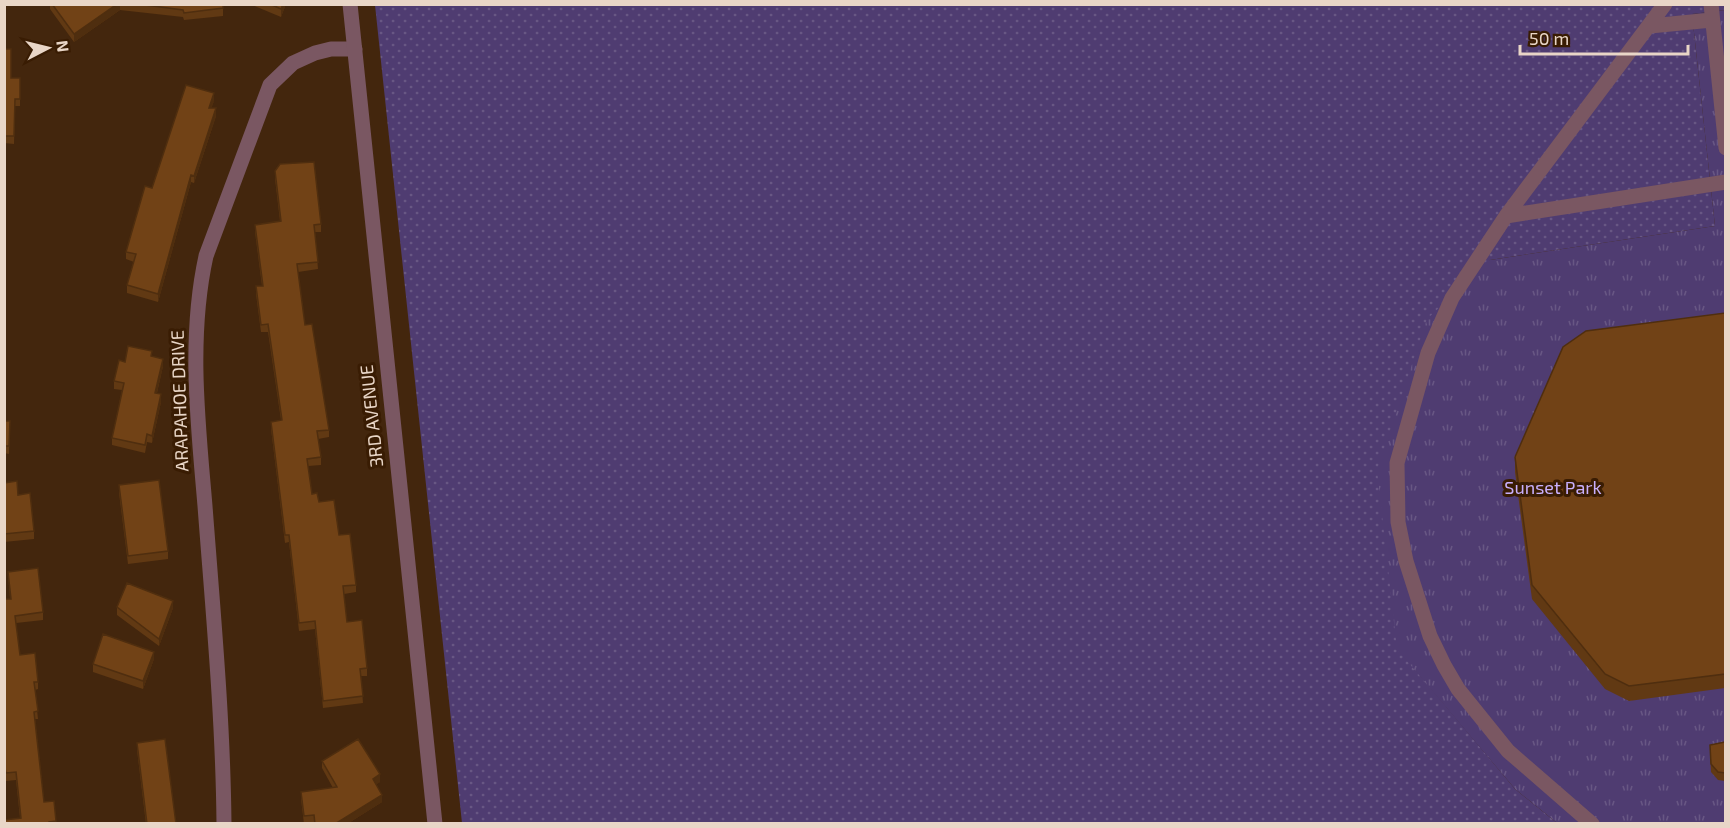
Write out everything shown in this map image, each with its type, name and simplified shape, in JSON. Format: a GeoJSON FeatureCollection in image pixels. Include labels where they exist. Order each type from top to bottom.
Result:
{"type":"FeatureCollection","features":[{"type":"Feature","properties":{"kind":"street","name":"3RD AVENUE"},"geometry":{"type":"LineString","coordinates":[[350,4],[435,824]]}},
{"type":"Feature","properties":{"kind":"street"},"geometry":{"type":"LineString","coordinates":[[1592,824],[1508,751],[1458,689],[1430,636],[1406,561],[1398,522],[1396,480],[1398,452],[1432,343],[1452,298],[1506,216],[1665,4]]}},
{"type":"Feature","properties":{"kind":"street"},"geometry":{"type":"LineString","coordinates":[[1650,26],[1712,12],[1725,148]]}},
{"type":"Feature","properties":{"kind":"street","name":"ARAPAHOE DRIVE"},"geometry":{"type":"LineString","coordinates":[[224,824],[222,720],[197,403],[196,309],[200,282],[206,256],[270,85],[293,63],[315,53],[331,49],[355,49]]}},
{"type":"Feature","properties":{"kind":"street"},"geometry":{"type":"LineString","coordinates":[[1506,216],[1725,182]]}},
{"type":"Feature","properties":{"kind":"green space"},"geometry":{"type":"Polygon","coordinates":[[[375,5],[1725,5],[1725,10],[1692,14],[1715,226],[1490,260],[1398,649],[1515,789],[1557,823],[462,823],[375,5]]]}},
{"type":"Feature","properties":{"kind":"green space","name":"Sunset Park"},"geometry":{"type":"Polygon","coordinates":[[[1725,10],[1725,823],[1557,823],[1515,789],[1397,649],[1377,470],[1427,319],[1490,260],[1715,226],[1692,14],[1725,10]]]}},
{"type":"Feature","properties":{"kind":"building"},"geometry":{"type":"Polygon","coordinates":[[[52,4],[117,4],[74,34],[52,4]]]}},
{"type":"Feature","properties":{"kind":"building"},"geometry":{"type":"Polygon","coordinates":[[[138,4],[223,4],[223,8],[184,13],[183,10],[138,4]]]}},
{"type":"Feature","properties":{"kind":"building"},"geometry":{"type":"Polygon","coordinates":[[[270,4],[283,4],[281,9],[270,4]]]}},
{"type":"Feature","properties":{"kind":"building"},"geometry":{"type":"Polygon","coordinates":[[[4,49],[11,49],[11,78],[20,78],[20,99],[15,99],[14,136],[4,136],[4,49]]]}},
{"type":"Feature","properties":{"kind":"building"},"geometry":{"type":"Polygon","coordinates":[[[186,85],[214,93],[209,108],[216,108],[194,176],[191,175],[158,294],[127,285],[136,254],[126,252],[145,186],[152,188],[186,85]]]}},
{"type":"Feature","properties":{"kind":"building"},"geometry":{"type":"Polygon","coordinates":[[[314,162],[321,224],[314,225],[318,262],[297,264],[305,325],[312,324],[329,430],[317,431],[321,457],[307,459],[312,494],[317,493],[319,502],[334,500],[339,535],[350,534],[356,585],[343,586],[347,622],[362,620],[367,668],[360,669],[363,696],[323,701],[315,621],[299,623],[289,535],[285,535],[271,422],[282,420],[268,324],[261,325],[256,286],[263,286],[255,225],[281,221],[275,171],[280,164],[314,162]]]}},
{"type":"Feature","properties":{"kind":"building"},"geometry":{"type":"Polygon","coordinates":[[[1725,313],[1725,674],[1629,686],[1605,674],[1532,585],[1515,457],[1563,347],[1586,331],[1725,313]]]}},
{"type":"Feature","properties":{"kind":"building"},"geometry":{"type":"Polygon","coordinates":[[[128,346],[152,351],[151,356],[163,359],[155,393],[161,394],[152,436],[147,434],[145,445],[112,438],[124,383],[114,381],[119,360],[125,362],[128,346]]]}},
{"type":"Feature","properties":{"kind":"building"},"geometry":{"type":"Polygon","coordinates":[[[4,421],[10,421],[9,446],[4,446],[4,421]]]}},
{"type":"Feature","properties":{"kind":"building"},"geometry":{"type":"Polygon","coordinates":[[[159,480],[168,551],[128,556],[119,485],[159,480]]]}},
{"type":"Feature","properties":{"kind":"building"},"geometry":{"type":"Polygon","coordinates":[[[17,481],[18,495],[30,493],[34,531],[4,534],[4,483],[17,481]]]}},
{"type":"Feature","properties":{"kind":"building"},"geometry":{"type":"Polygon","coordinates":[[[38,568],[43,612],[15,616],[20,655],[35,653],[38,682],[34,682],[38,711],[34,712],[44,802],[54,801],[56,821],[49,822],[49,824],[4,824],[4,820],[21,818],[16,772],[6,773],[4,764],[4,599],[11,599],[8,572],[38,568]]]}},
{"type":"Feature","properties":{"kind":"building"},"geometry":{"type":"Polygon","coordinates":[[[127,583],[173,601],[159,639],[117,607],[127,583]]]}},
{"type":"Feature","properties":{"kind":"building"},"geometry":{"type":"Polygon","coordinates":[[[103,634],[154,652],[143,681],[93,664],[103,634]]]}},
{"type":"Feature","properties":{"kind":"building"},"geometry":{"type":"Polygon","coordinates":[[[165,739],[176,824],[147,824],[137,743],[165,739]]]}},
{"type":"Feature","properties":{"kind":"building"},"geometry":{"type":"Polygon","coordinates":[[[358,739],[380,774],[373,779],[382,795],[335,824],[315,824],[314,815],[304,816],[301,792],[337,787],[322,761],[358,739]]]}},
{"type":"Feature","properties":{"kind":"building"},"geometry":{"type":"Polygon","coordinates":[[[1725,742],[1725,773],[1718,772],[1711,764],[1710,745],[1725,742]]]}}]}
